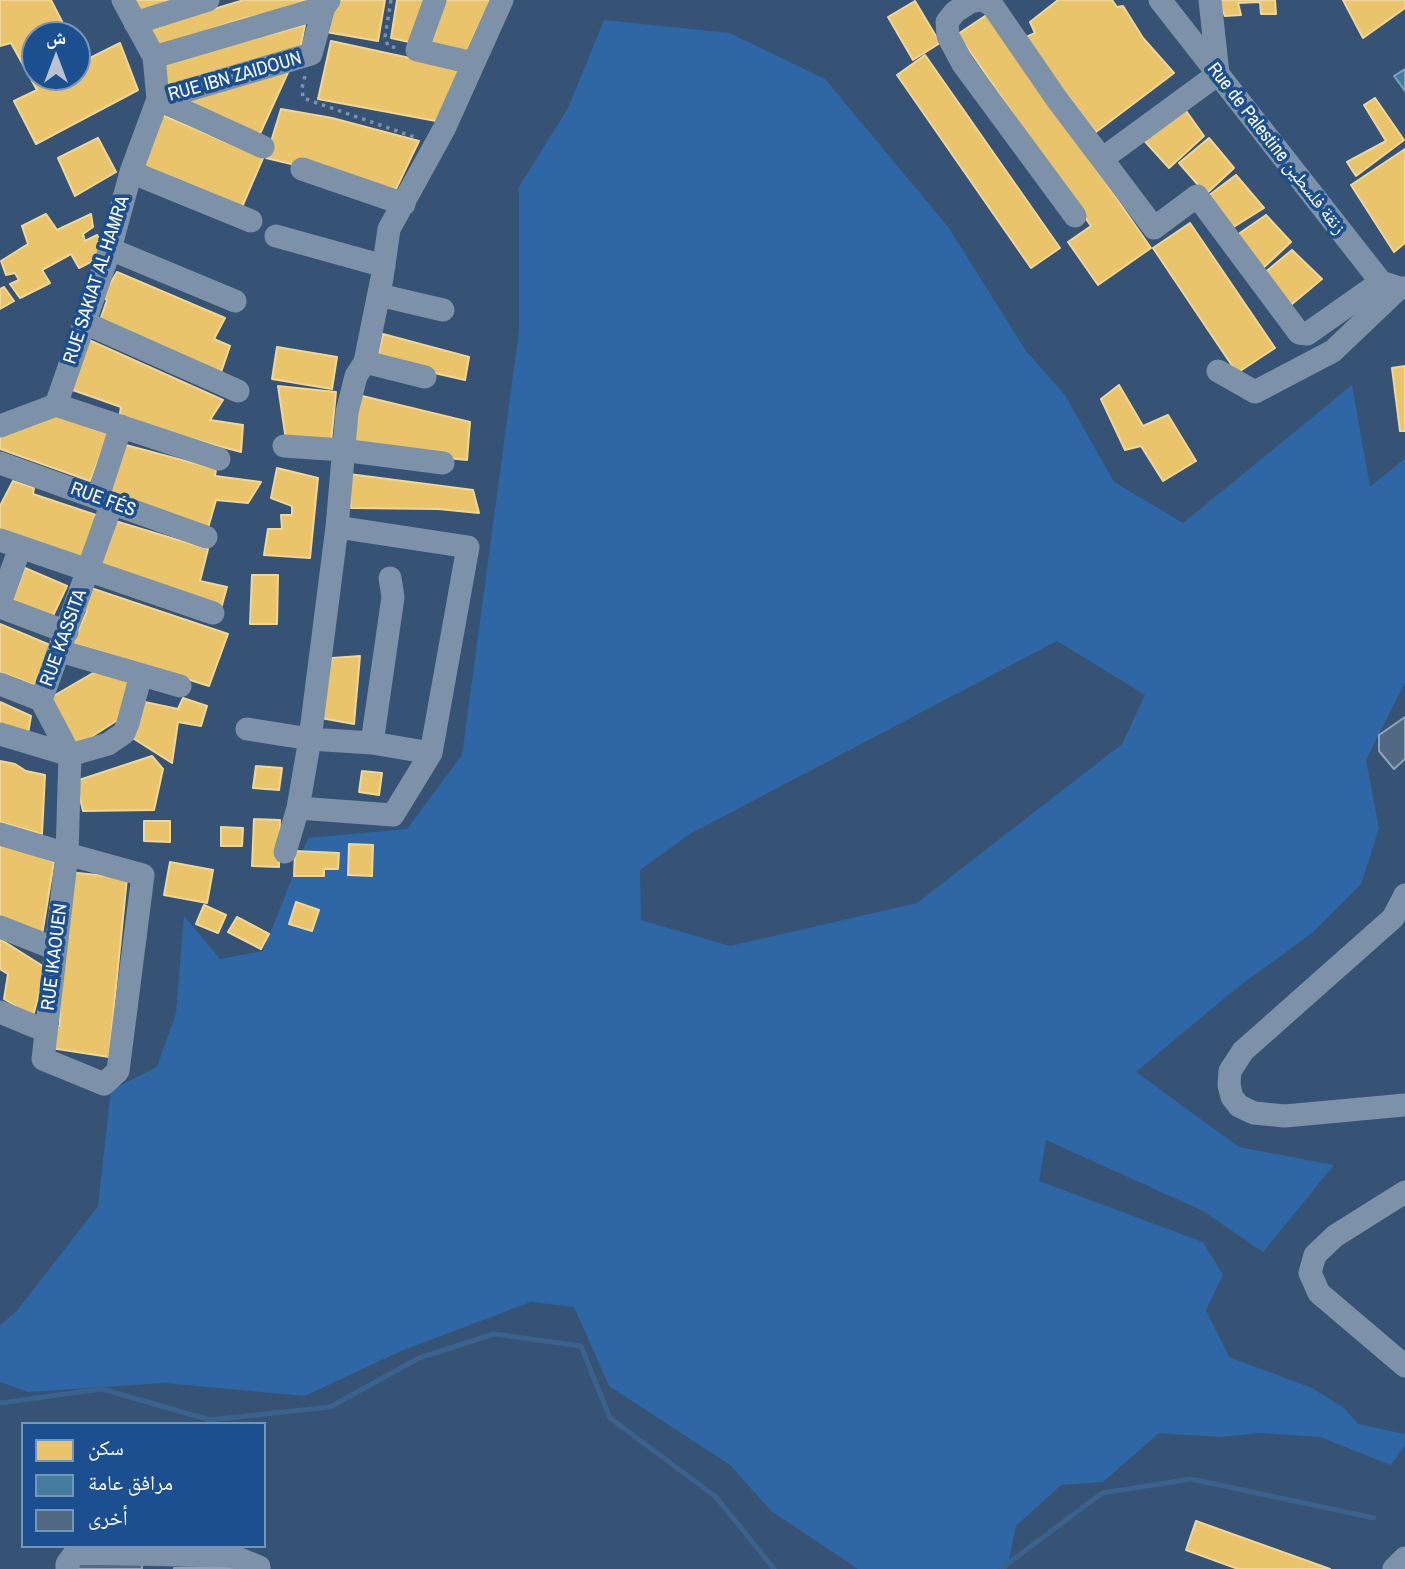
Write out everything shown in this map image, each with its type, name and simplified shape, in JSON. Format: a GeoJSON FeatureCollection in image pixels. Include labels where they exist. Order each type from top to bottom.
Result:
{"type":"FeatureCollection","features":[{"type":"Feature","properties":{"kind":"street"},"geometry":{"type":"LineString","coordinates":[[123,0],[153,57],[158,99],[263,147]]}},
{"type":"Feature","properties":{"kind":"street"},"geometry":{"type":"LineString","coordinates":[[135,23],[208,0]]}},
{"type":"Feature","properties":{"kind":"street"},"geometry":{"type":"LineString","coordinates":[[435,0],[417,50],[473,63]]}},
{"type":"Feature","properties":{"kind":"street"},"geometry":{"type":"LineString","coordinates":[[285,852],[298,808],[310,739],[337,527],[342,450],[351,396],[356,376],[365,362],[389,229],[440,136],[502,0]]}},
{"type":"Feature","properties":{"kind":"street"},"geometry":{"type":"LineString","coordinates":[[1075,216],[963,64],[948,36],[947,22],[955,12],[970,2],[980,0],[992,5],[1056,98],[1154,228],[1197,196],[1299,332],[1307,334],[1395,286]]}},
{"type":"Feature","properties":{"kind":"street","name":"Rue de Palestine زنقة فلسطين"},"geometry":{"type":"LineString","coordinates":[[1160,0],[1218,74],[1395,286]]}},
{"type":"Feature","properties":{"kind":"street"},"geometry":{"type":"LineString","coordinates":[[1102,159],[1218,74],[1210,0]]}},
{"type":"Feature","properties":{"kind":"street"},"geometry":{"type":"LineString","coordinates":[[153,57],[326,4]]}},
{"type":"Feature","properties":{"kind":"street"},"geometry":{"type":"LineString","coordinates":[[312,54],[326,4]]}},
{"type":"Feature","properties":{"kind":"street","name":"RUE IBN ZAIDOUN"},"geometry":{"type":"LineString","coordinates":[[158,99],[312,54]]}},
{"type":"Feature","properties":{"kind":"street","name":"RUE SAKIAT AL HAMRA"},"geometry":{"type":"LineString","coordinates":[[56,405],[110,248],[131,173],[158,99]]}},
{"type":"Feature","properties":{"kind":"street"},"geometry":{"type":"LineString","coordinates":[[302,169],[404,204]]}},
{"type":"Feature","properties":{"kind":"street"},"geometry":{"type":"LineString","coordinates":[[131,173],[251,221]]}},
{"type":"Feature","properties":{"kind":"street"},"geometry":{"type":"LineString","coordinates":[[276,236],[384,265]]}},
{"type":"Feature","properties":{"kind":"street"},"geometry":{"type":"LineString","coordinates":[[110,248],[235,301]]}},
{"type":"Feature","properties":{"kind":"street"},"geometry":{"type":"LineString","coordinates":[[1219,371],[1255,392],[1333,351],[1395,286]]}},
{"type":"Feature","properties":{"kind":"street"},"geometry":{"type":"LineString","coordinates":[[379,295],[443,310]]}},
{"type":"Feature","properties":{"kind":"street"},"geometry":{"type":"LineString","coordinates":[[85,323],[237,391]]}},
{"type":"Feature","properties":{"kind":"street"},"geometry":{"type":"LineString","coordinates":[[365,362],[425,377]]}},
{"type":"Feature","properties":{"kind":"street"},"geometry":{"type":"LineString","coordinates":[[0,426],[56,405],[219,459]]}},
{"type":"Feature","properties":{"kind":"street","name":"RUE KASSITA"},"geometry":{"type":"LineString","coordinates":[[67,854],[70,755],[41,700],[88,572],[121,426]]}},
{"type":"Feature","properties":{"kind":"street"},"geometry":{"type":"LineString","coordinates":[[284,446],[342,450],[443,463]]}},
{"type":"Feature","properties":{"kind":"street","name":"RUE FÉS"},"geometry":{"type":"LineString","coordinates":[[0,463],[206,537]]}},
{"type":"Feature","properties":{"kind":"street"},"geometry":{"type":"LineString","coordinates":[[298,808],[393,815],[430,753],[468,547],[337,527]]}},
{"type":"Feature","properties":{"kind":"street"},"geometry":{"type":"LineString","coordinates":[[180,686],[141,675],[63,641],[0,605],[10,544],[213,613]]}},
{"type":"Feature","properties":{"kind":"street"},"geometry":{"type":"LineString","coordinates":[[372,743],[393,597],[390,578]]}},
{"type":"Feature","properties":{"kind":"street"},"geometry":{"type":"LineString","coordinates":[[0,734],[70,755],[108,744],[124,733],[141,675]]}},
{"type":"Feature","properties":{"kind":"street"},"geometry":{"type":"LineString","coordinates":[[0,684],[41,700]]}},
{"type":"Feature","properties":{"kind":"street"},"geometry":{"type":"LineString","coordinates":[[247,729],[310,739],[372,743],[430,753]]}},
{"type":"Feature","properties":{"kind":"street"},"geometry":{"type":"LineString","coordinates":[[0,834],[67,854]]}},
{"type":"Feature","properties":{"kind":"street","name":"RUE IKAOUEN"},"geometry":{"type":"LineString","coordinates":[[67,854],[143,875],[118,1071],[104,1084],[43,1059],[56,949],[67,854]]}},
{"type":"Feature","properties":{"kind":"street"},"geometry":{"type":"LineString","coordinates":[[1405,895],[1393,918],[1243,1051],[1230,1071],[1228,1085],[1239,1107],[1254,1113],[1285,1116],[1405,1105]]}},
{"type":"Feature","properties":{"kind":"street"},"geometry":{"type":"LineString","coordinates":[[0,927],[56,949]]}},
{"type":"Feature","properties":{"kind":"street"},"geometry":{"type":"LineString","coordinates":[[0,1012],[46,1031]]}},
{"type":"Feature","properties":{"kind":"street"},"geometry":{"type":"LineString","coordinates":[[1405,1192],[1335,1236],[1315,1255],[1310,1273],[1319,1293],[1405,1366]]}},
{"type":"Feature","properties":{"kind":"street"},"geometry":{"type":"LineString","coordinates":[[67,1569],[67,1563],[75,1553],[159,1562],[232,1556],[259,1569]]}},
{"type":"Feature","properties":{"kind":"street"},"geometry":{"type":"LineString","coordinates":[[1394,1569],[1405,1558]]}},
{"type":"Feature","properties":{"kind":"path"},"geometry":{"type":"LineString","coordinates":[[391,0],[385,37],[388,46],[417,50]]}},
{"type":"Feature","properties":{"kind":"path"},"geometry":{"type":"LineString","coordinates":[[312,54],[302,88],[303,98],[440,136]]}},
{"type":"Feature","properties":{"kind":"shaded area"},"geometry":{"type":"Polygon","coordinates":[[[604,20],[730,33],[825,79],[949,228],[1026,351],[1065,395],[1114,482],[1183,523],[1352,385],[1370,487],[1405,458],[1405,682],[1366,760],[1379,828],[1361,884],[1312,933],[1238,987],[1136,1072],[1239,1147],[1334,1165],[1263,1252],[1203,1211],[1046,1140],[1039,1181],[1203,1242],[1223,1275],[1206,1310],[1229,1357],[1312,1388],[1344,1408],[1358,1424],[1405,1434],[1405,1445],[1391,1465],[1320,1437],[1261,1433],[1221,1437],[1159,1433],[1103,1482],[1061,1485],[1016,1526],[1007,1569],[858,1569],[771,1511],[730,1465],[609,1386],[574,1307],[531,1302],[401,1351],[305,1396],[164,1383],[28,1392],[0,1382],[0,1325],[16,1312],[98,1206],[111,1090],[157,1067],[176,1013],[184,916],[220,959],[263,951],[308,838],[407,829],[462,755],[519,331],[519,187],[568,108],[604,20]],[[1057,641],[690,834],[640,870],[641,920],[730,946],[917,903],[1122,744],[1145,695],[1057,641]]]}},
{"type":"Feature","properties":{"kind":"building: سكن"},"geometry":{"type":"Polygon","coordinates":[[[0,0],[51,0],[62,21],[21,21],[21,61],[11,43],[0,46],[0,0]]]}},
{"type":"Feature","properties":{"kind":"building: سكن"},"geometry":{"type":"Polygon","coordinates":[[[128,0],[185,0],[135,17],[128,0]]]}},
{"type":"Feature","properties":{"kind":"building: سكن"},"geometry":{"type":"Polygon","coordinates":[[[244,0],[315,0],[315,6],[244,18],[152,49],[140,31],[244,0]]]}},
{"type":"Feature","properties":{"kind":"building: سكن"},"geometry":{"type":"Polygon","coordinates":[[[337,0],[385,0],[378,41],[326,32],[337,0]]]}},
{"type":"Feature","properties":{"kind":"building: سكن"},"geometry":{"type":"Polygon","coordinates":[[[397,0],[425,0],[409,42],[391,38],[397,0]]]}},
{"type":"Feature","properties":{"kind":"building: سكن"},"geometry":{"type":"Polygon","coordinates":[[[437,0],[490,0],[466,53],[421,43],[437,0]]]}},
{"type":"Feature","properties":{"kind":"building: سكن"},"geometry":{"type":"Polygon","coordinates":[[[1058,0],[1112,0],[1117,7],[1123,6],[1143,38],[1174,73],[1096,132],[1024,38],[1035,33],[1030,22],[1058,0]]]}},
{"type":"Feature","properties":{"kind":"building: سكن"},"geometry":{"type":"Polygon","coordinates":[[[1218,0],[1275,0],[1276,14],[1261,14],[1260,2],[1238,3],[1241,15],[1225,16],[1218,0]]]}},
{"type":"Feature","properties":{"kind":"building: سكن"},"geometry":{"type":"Polygon","coordinates":[[[1343,0],[1405,0],[1405,8],[1363,38],[1343,0]]]}},
{"type":"Feature","properties":{"kind":"building: سكن"},"geometry":{"type":"Polygon","coordinates":[[[915,1],[940,43],[913,60],[888,17],[915,1]]]}},
{"type":"Feature","properties":{"kind":"building: سكن"},"geometry":{"type":"Polygon","coordinates":[[[988,14],[1151,248],[1098,285],[1068,242],[1091,226],[958,34],[988,14]]]}},
{"type":"Feature","properties":{"kind":"building: سكن"},"geometry":{"type":"Polygon","coordinates":[[[305,25],[299,55],[168,91],[156,65],[305,25]]]}},
{"type":"Feature","properties":{"kind":"building: سكن"},"geometry":{"type":"Polygon","coordinates":[[[331,41],[461,69],[436,121],[318,99],[331,41]]]}},
{"type":"Feature","properties":{"kind":"building: سكن"},"geometry":{"type":"Polygon","coordinates":[[[120,43],[138,90],[36,144],[14,101],[35,91],[91,91],[91,58],[120,43]]]}},
{"type":"Feature","properties":{"kind":"building: سكن"},"geometry":{"type":"Polygon","coordinates":[[[925,55],[1060,248],[1031,268],[897,75],[925,55]]]}},
{"type":"Feature","properties":{"kind":"building: سكن"},"geometry":{"type":"Polygon","coordinates":[[[290,68],[259,136],[182,101],[290,68]]]}},
{"type":"Feature","properties":{"kind":"building: سكن"},"geometry":{"type":"Polygon","coordinates":[[[1375,98],[1404,140],[1356,176],[1347,162],[1386,141],[1364,105],[1375,98]]]}},
{"type":"Feature","properties":{"kind":"building: سكن"},"geometry":{"type":"Polygon","coordinates":[[[1184,108],[1204,136],[1169,168],[1141,137],[1184,108]]]}},
{"type":"Feature","properties":{"kind":"building: سكن"},"geometry":{"type":"Polygon","coordinates":[[[281,109],[332,118],[419,141],[396,189],[266,158],[281,109]]]}},
{"type":"Feature","properties":{"kind":"building: سكن"},"geometry":{"type":"Polygon","coordinates":[[[162,115],[263,158],[242,207],[142,168],[162,115]]]}},
{"type":"Feature","properties":{"kind":"building: سكن"},"geometry":{"type":"Polygon","coordinates":[[[98,138],[116,172],[75,196],[58,158],[98,138]]]}},
{"type":"Feature","properties":{"kind":"building: سكن"},"geometry":{"type":"Polygon","coordinates":[[[1209,138],[1234,168],[1206,194],[1179,163],[1209,138]]]}},
{"type":"Feature","properties":{"kind":"building: سكن"},"geometry":{"type":"Polygon","coordinates":[[[1405,149],[1405,243],[1394,252],[1351,185],[1405,149]]]}},
{"type":"Feature","properties":{"kind":"building: سكن"},"geometry":{"type":"Polygon","coordinates":[[[1236,175],[1264,208],[1232,228],[1208,196],[1236,175]]]}},
{"type":"Feature","properties":{"kind":"building: سكن"},"geometry":{"type":"Polygon","coordinates":[[[46,214],[57,230],[91,214],[93,227],[83,234],[85,241],[97,235],[108,253],[79,268],[71,254],[42,270],[50,283],[20,298],[10,284],[19,280],[15,273],[6,275],[1,261],[28,244],[22,226],[46,214]]]}},
{"type":"Feature","properties":{"kind":"building: سكن"},"geometry":{"type":"Polygon","coordinates":[[[1266,215],[1291,242],[1261,270],[1237,235],[1266,215]]]}},
{"type":"Feature","properties":{"kind":"building: سكن"},"geometry":{"type":"Polygon","coordinates":[[[1190,223],[1275,348],[1237,373],[1153,248],[1190,223]]]}},
{"type":"Feature","properties":{"kind":"building: سكن"},"geometry":{"type":"Polygon","coordinates":[[[1292,250],[1322,279],[1286,309],[1263,274],[1292,250]]]}},
{"type":"Feature","properties":{"kind":"building: سكن"},"geometry":{"type":"Polygon","coordinates":[[[117,272],[225,318],[214,339],[230,346],[218,381],[98,326],[107,300],[102,297],[117,272]]]}},
{"type":"Feature","properties":{"kind":"building: سكن"},"geometry":{"type":"Polygon","coordinates":[[[4,287],[14,301],[0,309],[0,289],[4,287]]]}},
{"type":"Feature","properties":{"kind":"building: سكن"},"geometry":{"type":"Polygon","coordinates":[[[383,334],[469,357],[465,380],[377,360],[383,334]]]}},
{"type":"Feature","properties":{"kind":"building: سكن"},"geometry":{"type":"Polygon","coordinates":[[[89,340],[223,400],[210,420],[243,425],[241,452],[119,419],[121,407],[67,388],[89,340]]]}},
{"type":"Feature","properties":{"kind":"building: سكن"},"geometry":{"type":"Polygon","coordinates":[[[277,347],[337,357],[332,389],[272,379],[277,347]]]}},
{"type":"Feature","properties":{"kind":"building: سكن"},"geometry":{"type":"Polygon","coordinates":[[[1405,366],[1405,431],[1400,431],[1392,368],[1405,366]]]}},
{"type":"Feature","properties":{"kind":"building: سكن"},"geometry":{"type":"Polygon","coordinates":[[[1119,385],[1143,426],[1168,415],[1196,461],[1163,481],[1141,446],[1125,450],[1101,399],[1119,385]]]}},
{"type":"Feature","properties":{"kind":"building: سكن"},"geometry":{"type":"Polygon","coordinates":[[[278,386],[336,392],[331,443],[286,440],[278,386]]]}},
{"type":"Feature","properties":{"kind":"building: سكن"},"geometry":{"type":"Polygon","coordinates":[[[354,394],[470,422],[467,460],[346,448],[354,394]]]}},
{"type":"Feature","properties":{"kind":"building: سكن"},"geometry":{"type":"Polygon","coordinates":[[[55,415],[108,434],[90,481],[0,449],[0,433],[55,415]]]}},
{"type":"Feature","properties":{"kind":"building: سكن"},"geometry":{"type":"Polygon","coordinates":[[[122,444],[216,469],[215,476],[261,482],[248,503],[216,500],[208,528],[107,495],[122,444]]]}},
{"type":"Feature","properties":{"kind":"building: سكن"},"geometry":{"type":"Polygon","coordinates":[[[277,468],[318,478],[310,558],[264,555],[268,529],[282,529],[281,515],[292,515],[292,506],[271,498],[277,468]]]}},
{"type":"Feature","properties":{"kind":"building: سكن"},"geometry":{"type":"Polygon","coordinates":[[[349,474],[473,490],[479,513],[438,509],[351,508],[349,474]]]}},
{"type":"Feature","properties":{"kind":"building: سكن"},"geometry":{"type":"Polygon","coordinates":[[[13,481],[34,488],[33,494],[102,517],[85,566],[0,538],[0,506],[13,481]]]}},
{"type":"Feature","properties":{"kind":"building: سكن"},"geometry":{"type":"Polygon","coordinates":[[[112,520],[208,549],[200,581],[227,587],[220,612],[96,571],[112,520]]]}},
{"type":"Feature","properties":{"kind":"building: سكن"},"geometry":{"type":"Polygon","coordinates":[[[25,568],[67,586],[51,620],[11,604],[25,568]]]}},
{"type":"Feature","properties":{"kind":"building: سكن"},"geometry":{"type":"Polygon","coordinates":[[[252,575],[278,575],[277,624],[250,624],[252,575]]]}},
{"type":"Feature","properties":{"kind":"building: سكن"},"geometry":{"type":"Polygon","coordinates":[[[88,587],[228,634],[209,686],[73,643],[87,611],[82,607],[88,587]]]}},
{"type":"Feature","properties":{"kind":"building: سكن"},"geometry":{"type":"Polygon","coordinates":[[[0,624],[50,645],[34,685],[0,672],[0,624]]]}},
{"type":"Feature","properties":{"kind":"building: سكن"},"geometry":{"type":"Polygon","coordinates":[[[360,656],[354,724],[315,717],[332,658],[360,656]]]}},
{"type":"Feature","properties":{"kind":"building: سكن"},"geometry":{"type":"Polygon","coordinates":[[[100,669],[135,683],[124,716],[77,746],[50,698],[100,669]]]}},
{"type":"Feature","properties":{"kind":"building: سكن"},"geometry":{"type":"Polygon","coordinates":[[[183,698],[207,706],[201,726],[178,722],[172,763],[131,737],[140,701],[178,709],[183,698]]]}},
{"type":"Feature","properties":{"kind":"building: سكن"},"geometry":{"type":"Polygon","coordinates":[[[0,702],[31,716],[27,739],[0,728],[0,702]]]}},
{"type":"Feature","properties":{"kind":"building: سكن"},"geometry":{"type":"Polygon","coordinates":[[[152,756],[163,769],[154,810],[83,811],[76,781],[152,756]]]}},
{"type":"Feature","properties":{"kind":"building: سكن"},"geometry":{"type":"Polygon","coordinates":[[[0,761],[45,775],[42,834],[0,822],[0,761]]]}},
{"type":"Feature","properties":{"kind":"building: سكن"},"geometry":{"type":"Polygon","coordinates":[[[256,766],[282,768],[279,790],[253,788],[256,766]]]}},
{"type":"Feature","properties":{"kind":"building: سكن"},"geometry":{"type":"Polygon","coordinates":[[[362,771],[382,773],[379,795],[359,792],[362,771]]]}},
{"type":"Feature","properties":{"kind":"building: سكن"},"geometry":{"type":"Polygon","coordinates":[[[254,819],[280,820],[279,867],[252,866],[254,819]]]}},
{"type":"Feature","properties":{"kind":"building: سكن"},"geometry":{"type":"Polygon","coordinates":[[[144,821],[170,821],[170,842],[144,841],[144,821]]]}},
{"type":"Feature","properties":{"kind":"building: سكن"},"geometry":{"type":"Polygon","coordinates":[[[221,827],[243,828],[242,846],[221,846],[221,827]]]}},
{"type":"Feature","properties":{"kind":"building: سكن"},"geometry":{"type":"Polygon","coordinates":[[[0,842],[54,862],[42,935],[0,916],[0,842]]]}},
{"type":"Feature","properties":{"kind":"building: سكن"},"geometry":{"type":"Polygon","coordinates":[[[349,844],[373,845],[372,876],[348,875],[349,844]]]}},
{"type":"Feature","properties":{"kind":"building: سكن"},"geometry":{"type":"Polygon","coordinates":[[[295,851],[339,853],[338,869],[324,869],[324,876],[294,876],[295,851]]]}},
{"type":"Feature","properties":{"kind":"building: سكن"},"geometry":{"type":"Polygon","coordinates":[[[170,862],[213,870],[207,903],[164,895],[170,862]]]}},
{"type":"Feature","properties":{"kind":"building: سكن"},"geometry":{"type":"Polygon","coordinates":[[[68,872],[127,878],[109,1057],[51,1048],[51,1026],[60,1026],[60,981],[68,872]]]}},
{"type":"Feature","properties":{"kind":"building: سكن"},"geometry":{"type":"Polygon","coordinates":[[[296,902],[319,910],[312,931],[289,924],[296,902]]]}},
{"type":"Feature","properties":{"kind":"building: سكن"},"geometry":{"type":"Polygon","coordinates":[[[204,905],[226,915],[218,933],[196,924],[204,905]]]}},
{"type":"Feature","properties":{"kind":"building: سكن"},"geometry":{"type":"Polygon","coordinates":[[[237,917],[269,934],[261,949],[228,932],[237,917]]]}},
{"type":"Feature","properties":{"kind":"building: سكن"},"geometry":{"type":"Polygon","coordinates":[[[0,939],[46,968],[33,1016],[4,999],[8,974],[0,969],[0,939]]]}},
{"type":"Feature","properties":{"kind":"building: سكن"},"geometry":{"type":"Polygon","coordinates":[[[1196,1521],[1330,1569],[1238,1569],[1186,1550],[1196,1521]]]}},
{"type":"Feature","properties":{"kind":"building: مرافق عامة"},"geometry":{"type":"Polygon","coordinates":[[[1405,69],[1405,91],[1394,76],[1405,69]]]}},
{"type":"Feature","properties":{"kind":"building: أخرى"},"geometry":{"type":"Polygon","coordinates":[[[1405,717],[1405,759],[1394,769],[1379,751],[1379,735],[1405,717]]]}},
{"type":"Feature","properties":{"kind":"building: أخرى"},"geometry":{"type":"Polygon","coordinates":[[[79,1564],[142,1564],[142,1569],[78,1569],[79,1564]]]}},
{"type":"Feature","properties":{"kind":"building: أخرى"},"geometry":{"type":"Polygon","coordinates":[[[174,1568],[236,1569],[174,1569],[174,1568]]]}},
{"type":"Feature","properties":{"kind":"waterway"},"geometry":{"type":"LineString","coordinates":[[0,1403],[102,1389],[210,1420],[330,1407],[419,1358],[494,1334],[581,1346],[610,1418],[716,1497],[774,1569]]}},
{"type":"Feature","properties":{"kind":"waterway"},"geometry":{"type":"LineString","coordinates":[[1001,1569],[1102,1493],[1191,1479],[1374,1518]]}}]}
